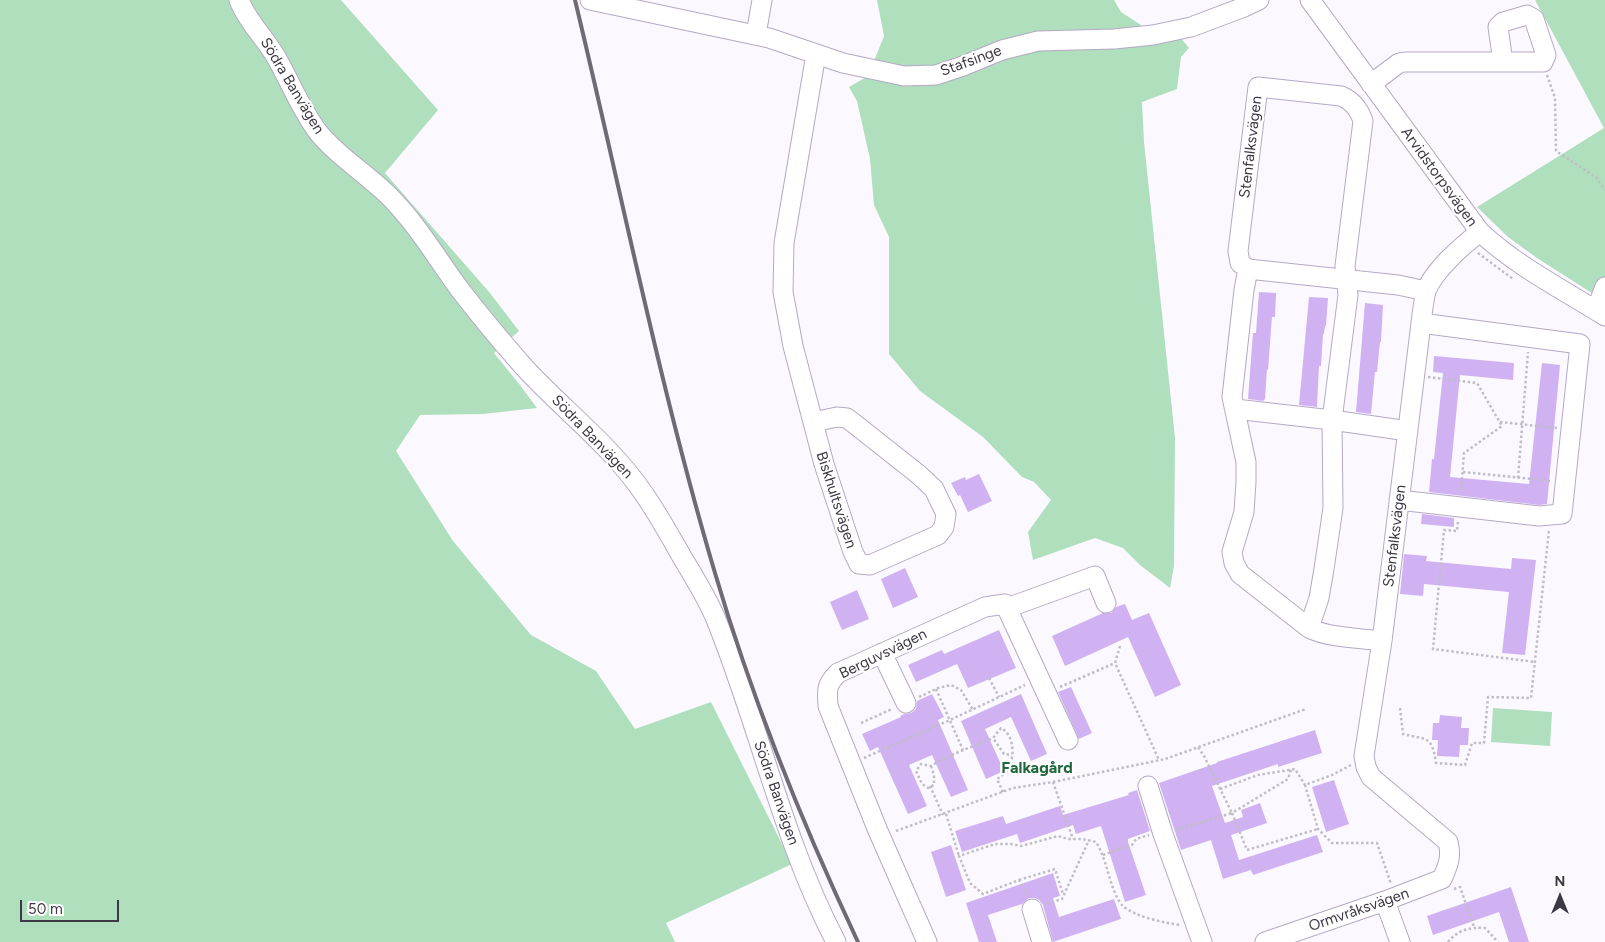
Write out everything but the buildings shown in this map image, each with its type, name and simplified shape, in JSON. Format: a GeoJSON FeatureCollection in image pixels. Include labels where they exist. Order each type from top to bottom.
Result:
{"type":"FeatureCollection","features":[{"type":"Feature","properties":{"kind":"street","name":"Södra Banvägen"},"geometry":{"type":"LineString","coordinates":[[239,0],[277,58],[290,86],[318,132],[388,195],[405,213],[463,294],[525,367],[598,440],[642,490],[715,617],[734,667],[790,834],[836,942]]}},
{"type":"Feature","properties":{"kind":"street","name":"Stafsinge"},"geometry":{"type":"LineString","coordinates":[[593,0],[756,35],[843,63],[904,76],[936,74],[963,66],[1002,50],[1038,41],[1114,39],[1153,35],[1191,27],[1259,0]]}},
{"type":"Feature","properties":{"kind":"street"},"geometry":{"type":"LineString","coordinates":[[756,35],[762,0]]}},
{"type":"Feature","properties":{"kind":"street","name":"Arvidstorpsvägen"},"geometry":{"type":"LineString","coordinates":[[1310,0],[1480,232],[1495,246],[1533,274],[1601,313]]}},
{"type":"Feature","properties":{"kind":"street"},"geometry":{"type":"LineString","coordinates":[[1371,84],[1399,63],[1405,62],[1503,62],[1543,62],[1546,55],[1534,19],[1527,15],[1503,22],[1498,27],[1503,62]]}},
{"type":"Feature","properties":{"kind":"street","name":"Biskhultsvägen"},"geometry":{"type":"LineString","coordinates":[[813,422],[837,417],[847,418],[918,474],[934,489],[946,514],[944,527],[938,535],[870,565],[859,564],[853,552],[824,464],[813,422],[787,318],[783,270],[784,243],[816,54]]}},
{"type":"Feature","properties":{"kind":"street","name":"Stenfalksvägen"},"geometry":{"type":"LineString","coordinates":[[1248,269],[1240,263],[1238,252],[1258,88],[1305,91],[1341,96],[1349,99],[1359,110],[1363,121],[1345,266],[1348,295],[1332,420],[1333,508],[1319,598],[1309,628]]}},
{"type":"Feature","properties":{"kind":"street","name":"Stenfalksvägen"},"geometry":{"type":"LineString","coordinates":[[1364,759],[1382,641],[1426,291],[1454,254],[1480,232]]}},
{"type":"Feature","properties":{"kind":"street"},"geometry":{"type":"LineString","coordinates":[[1382,641],[1316,632],[1240,574],[1234,563],[1232,552],[1244,512],[1246,482],[1246,462],[1232,397],[1244,290],[1248,269],[1398,285],[1426,291]]}},
{"type":"Feature","properties":{"kind":"street"},"geometry":{"type":"LineString","coordinates":[[1601,313],[1605,287]]}},
{"type":"Feature","properties":{"kind":"street"},"geometry":{"type":"LineString","coordinates":[[1399,500],[1539,516],[1562,514],[1580,344],[1421,323]]}},
{"type":"Feature","properties":{"kind":"street"},"geometry":{"type":"LineString","coordinates":[[1234,409],[1408,431]]}},
{"type":"Feature","properties":{"kind":"street"},"geometry":{"type":"LineString","coordinates":[[1068,740],[1007,608],[1095,576],[1106,603]]}},
{"type":"Feature","properties":{"kind":"street","name":"Berguvsvägen"},"geometry":{"type":"LineString","coordinates":[[927,942],[880,836],[828,706],[827,691],[830,682],[838,673],[984,607],[1005,604],[1007,608]]}},
{"type":"Feature","properties":{"kind":"street"},"geometry":{"type":"LineString","coordinates":[[882,653],[906,703]]}},
{"type":"Feature","properties":{"kind":"street","name":"Ormvråksvägen"},"geometry":{"type":"LineString","coordinates":[[1265,942],[1391,899],[1442,879],[1450,859],[1448,842],[1371,777],[1364,759]]}},
{"type":"Feature","properties":{"kind":"street"},"geometry":{"type":"LineString","coordinates":[[1148,786],[1162,832],[1200,935]]}},
{"type":"Feature","properties":{"kind":"street"},"geometry":{"type":"LineString","coordinates":[[1391,899],[1400,942]]}},
{"type":"Feature","properties":{"kind":"street"},"geometry":{"type":"LineString","coordinates":[[1032,909],[1042,942]]}},
{"type":"Feature","properties":{"kind":"path"},"geometry":{"type":"LineString","coordinates":[[1543,62],[1555,98],[1556,151],[1597,178],[1605,190]]}},
{"type":"Feature","properties":{"kind":"path"},"geometry":{"type":"LineString","coordinates":[[1518,478],[1529,338]]}},
{"type":"Feature","properties":{"kind":"path"},"geometry":{"type":"LineString","coordinates":[[1414,376],[1477,383],[1502,426],[1464,453],[1457,531],[1444,530],[1433,649],[1535,662]]}},
{"type":"Feature","properties":{"kind":"path"},"geometry":{"type":"LineString","coordinates":[[1500,422],[1571,430]]}},
{"type":"Feature","properties":{"kind":"path"},"geometry":{"type":"LineString","coordinates":[[1463,472],[1565,482]]}},
{"type":"Feature","properties":{"kind":"path"},"geometry":{"type":"LineString","coordinates":[[1400,708],[1403,734],[1427,740],[1434,747],[1436,762],[1465,764],[1472,743],[1484,743],[1488,697],[1531,698],[1551,514]]}},
{"type":"Feature","properties":{"kind":"path"},"geometry":{"type":"LineString","coordinates":[[1120,646],[1115,663],[1159,760]]}},
{"type":"Feature","properties":{"kind":"path"},"geometry":{"type":"LineString","coordinates":[[851,763],[999,698],[1115,663]]}},
{"type":"Feature","properties":{"kind":"path"},"geometry":{"type":"LineString","coordinates":[[989,678],[999,698]]}},
{"type":"Feature","properties":{"kind":"path"},"geometry":{"type":"LineString","coordinates":[[936,689],[963,750]]}},
{"type":"Feature","properties":{"kind":"path"},"geometry":{"type":"LineString","coordinates":[[880,836],[1013,788],[1054,782],[1159,760],[1306,709]]}},
{"type":"Feature","properties":{"kind":"path"},"geometry":{"type":"LineString","coordinates":[[931,766],[934,775],[934,785],[928,788],[922,784],[916,771],[921,764],[931,766],[954,753],[993,738],[1001,728],[1011,738],[1012,755],[1008,769],[998,779],[1003,792]]}},
{"type":"Feature","properties":{"kind":"path"},"geometry":{"type":"LineString","coordinates":[[993,738],[1004,754],[1012,755]]}},
{"type":"Feature","properties":{"kind":"path"},"geometry":{"type":"LineString","coordinates":[[1198,747],[1232,813],[1247,850],[1318,829]]}},
{"type":"Feature","properties":{"kind":"path"},"geometry":{"type":"LineString","coordinates":[[1305,785],[1332,775],[1364,759]]}},
{"type":"Feature","properties":{"kind":"path"},"geometry":{"type":"LineString","coordinates":[[1220,789],[1258,775],[1295,769],[1305,785],[1318,829],[1332,843],[1378,843],[1391,899]]}},
{"type":"Feature","properties":{"kind":"path"},"geometry":{"type":"LineString","coordinates":[[1103,855],[1132,845],[1136,839],[1232,813],[1288,779],[1292,770]]}},
{"type":"Feature","properties":{"kind":"path"},"geometry":{"type":"LineString","coordinates":[[1054,782],[1073,839]]}},
{"type":"Feature","properties":{"kind":"path"},"geometry":{"type":"LineString","coordinates":[[930,786],[944,814],[970,883],[983,894],[1054,869],[1063,896]]}},
{"type":"Feature","properties":{"kind":"path"},"geometry":{"type":"LineString","coordinates":[[959,856],[996,844],[1021,846],[1058,836],[1096,842],[1103,855],[1113,887],[1122,905],[1135,913],[1200,935]]}},
{"type":"Feature","properties":{"kind":"path"},"geometry":{"type":"LineString","coordinates":[[1019,880],[1032,909],[1062,899],[1089,840]]}},
{"type":"Feature","properties":{"kind":"path"},"geometry":{"type":"LineString","coordinates":[[1452,890],[1460,888],[1474,927]]}},
{"type":"Feature","properties":{"kind":"path"},"geometry":{"type":"LineString","coordinates":[[1448,942],[1458,932],[1474,927],[1485,928],[1498,942]]}},
{"type":"Feature","properties":{"kind":"green space"},"geometry":{"type":"Polygon","coordinates":[[[0,0],[341,0],[438,110],[385,173],[490,293],[519,331],[494,353],[537,408],[483,414],[420,415],[396,451],[453,541],[531,635],[596,671],[635,729],[711,702],[792,864],[666,923],[675,942],[0,942],[0,0]]]}},
{"type":"Feature","properties":{"kind":"green space"},"geometry":{"type":"Polygon","coordinates":[[[877,0],[1114,0],[1121,12],[1147,29],[1180,37],[1189,48],[1181,57],[1177,89],[1142,102],[1144,142],[1175,438],[1174,566],[1170,588],[1140,565],[1123,548],[1095,538],[1033,560],[1028,532],[1051,500],[1034,482],[1022,477],[983,437],[920,391],[889,354],[889,237],[874,205],[870,159],[857,101],[849,87],[868,76],[884,36],[877,0]]]}},
{"type":"Feature","properties":{"kind":"green space"},"geometry":{"type":"Polygon","coordinates":[[[1535,0],[1605,0],[1605,298],[1601,299],[1508,237],[1477,207],[1604,128],[1535,0]]]}},
{"type":"Feature","properties":{"kind":"green space"},"geometry":{"type":"Polygon","coordinates":[[[1493,708],[1552,712],[1550,746],[1491,742],[1493,708]]]}},
{"type":"Feature","properties":{"kind":"railway"},"geometry":{"type":"LineString","coordinates":[[575,0],[658,359],[695,502],[729,620],[779,760],[817,852],[858,942]]}},
{"type":"Feature","properties":{"kind":"district","name":"Falkagård"},"geometry":{"type":"Point","coordinates":[1037,768]}}]}
